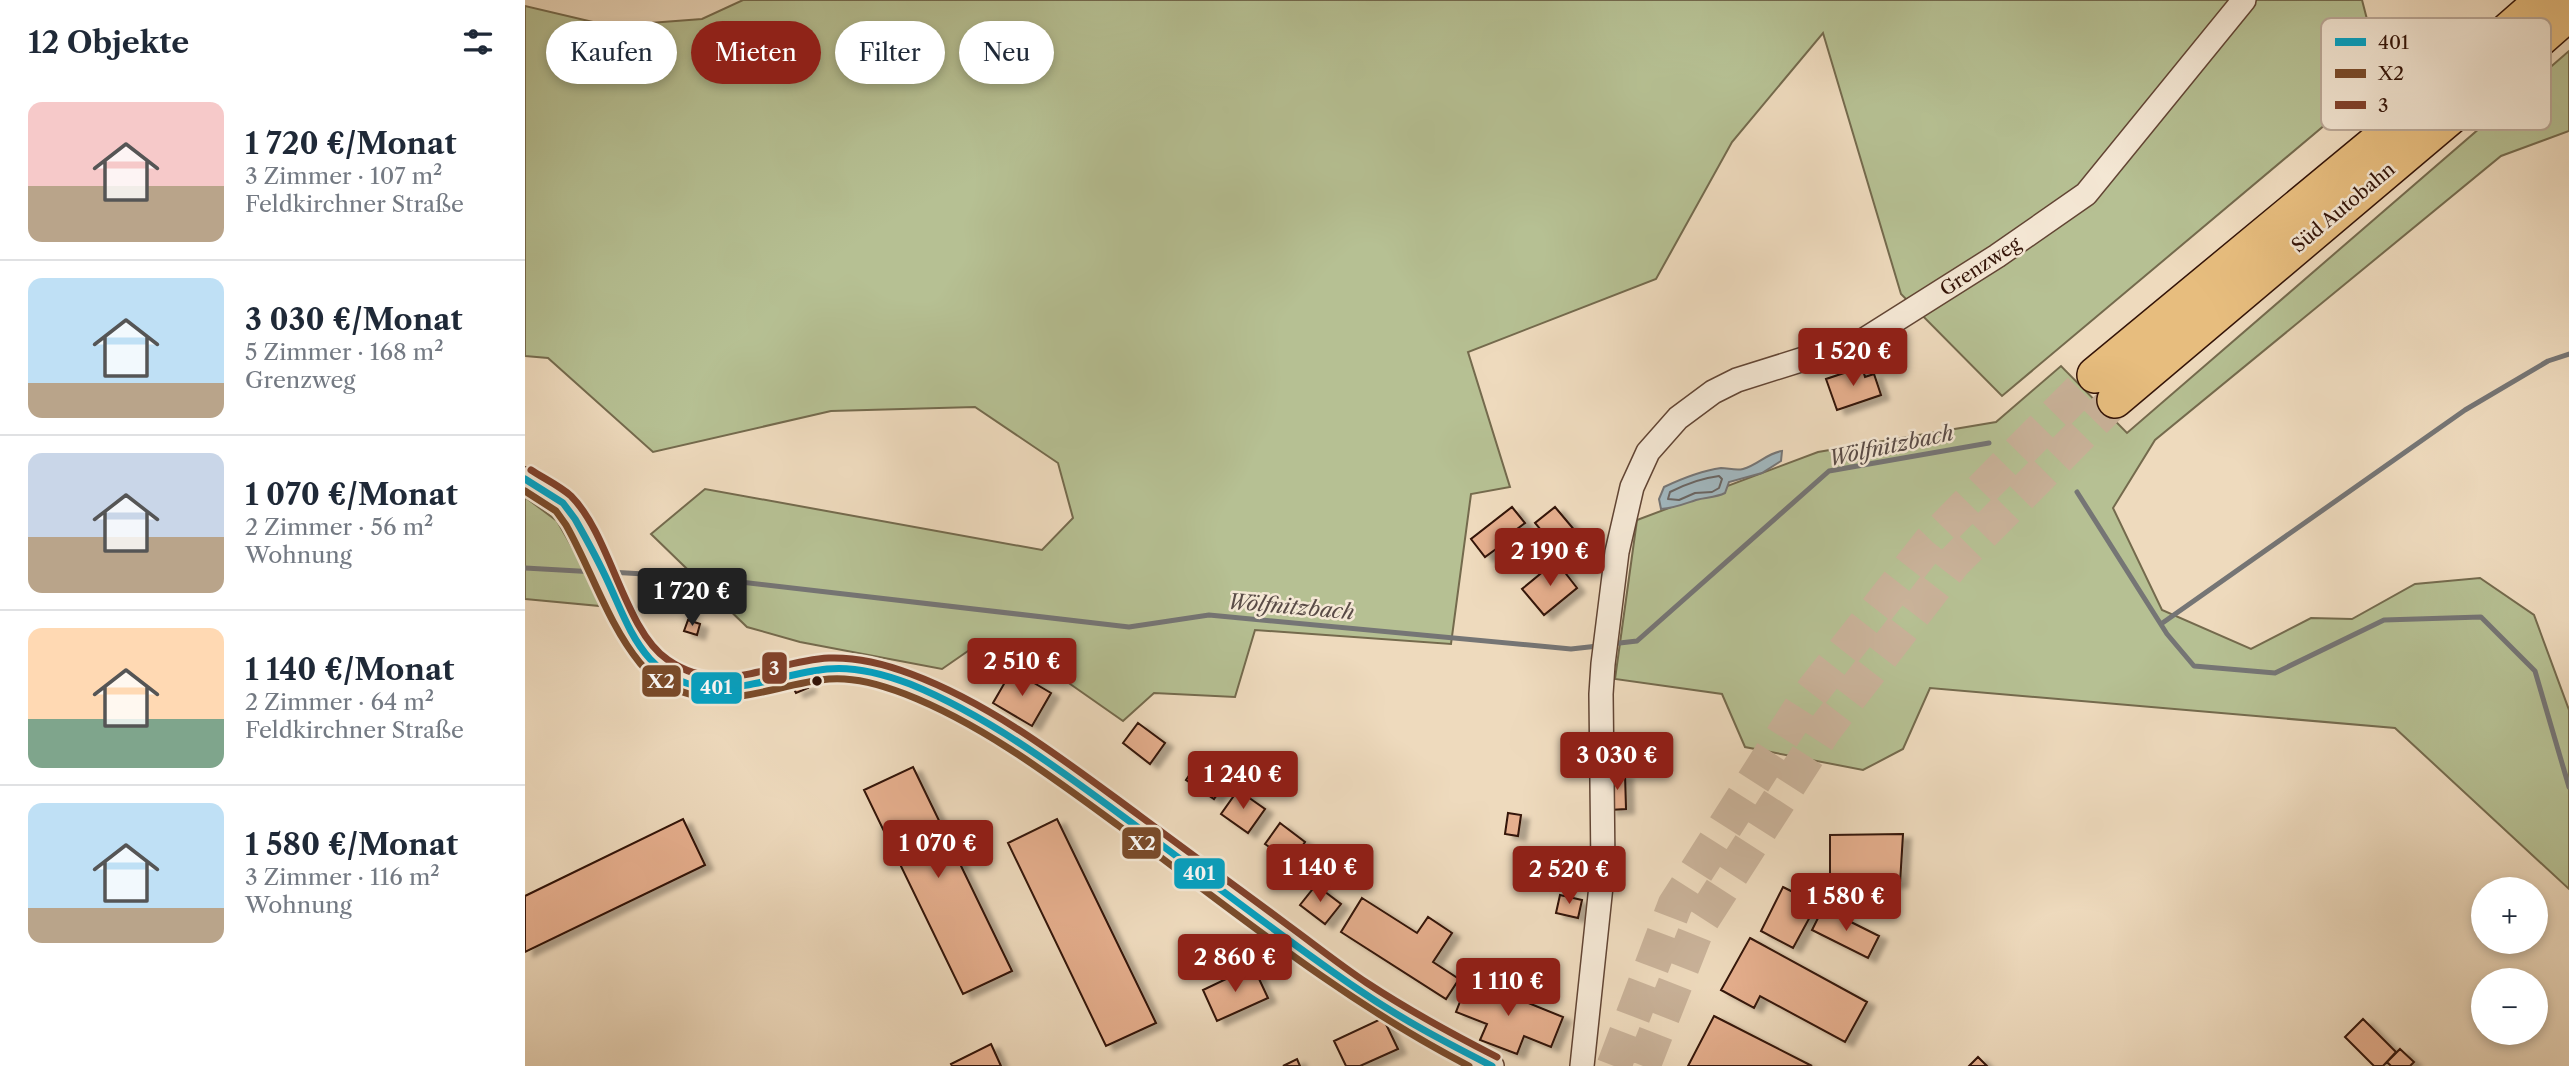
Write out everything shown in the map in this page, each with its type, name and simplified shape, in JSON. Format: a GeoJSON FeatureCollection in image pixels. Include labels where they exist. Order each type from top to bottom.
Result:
{"type":"FeatureCollection","features":[{"type":"Feature","properties":{"kind":"highway","name":"Süd Autobahn"},"geometry":{"type":"LineString","coordinates":[[2523,18],[2543,0]]}},
{"type":"Feature","properties":{"kind":"highway","name":"Süd Autobahn"},"geometry":{"type":"LineString","coordinates":[[2551,29],[2569,13]]}},
{"type":"Feature","properties":{"kind":"highway","name":"Süd Autobahn"},"geometry":{"type":"LineString","coordinates":[[2395,130],[2105,387],[2432,130]]}},
{"type":"Feature","properties":{"kind":"street","name":"Grenzweg"},"geometry":{"type":"LineString","coordinates":[[1582,1066],[1602,867],[1603,663],[1617,552],[1632,487],[1648,452],[1678,418],[1713,392],[1737,380],[1864,340],[1997,256],[2086,194],[2244,0]]}},
{"type":"Feature","properties":{"kind":"street"},"geometry":{"type":"LineString","coordinates":[[525,479],[563,503],[575,519],[594,551],[639,643],[657,667],[684,682],[716,690],[749,687],[819,669],[853,669],[882,675],[956,707],[1076,782],[1360,991],[1432,1035],[1492,1066]]}},
{"type":"Feature","properties":{"kind":"green space"},"geometry":{"type":"Polygon","coordinates":[[[743,0],[2362,0],[2367,18],[2321,18],[2321,128],[2002,396],[1901,294],[1823,33],[1732,142],[1656,279],[1468,352],[1510,487],[1471,494],[1451,644],[1255,630],[1235,697],[1154,693],[1123,721],[1063,679],[1062,671],[1021,647],[981,642],[942,669],[800,642],[747,627],[651,534],[705,489],[1042,550],[1073,518],[1058,463],[975,407],[831,411],[653,452],[548,358],[525,356],[525,6],[589,21],[546,21],[546,84],[677,84],[676,21],[702,19],[743,0]]]}},
{"type":"Feature","properties":{"kind":"green space"},"geometry":{"type":"Polygon","coordinates":[[[2569,51],[2569,131],[2501,156],[2155,440],[2113,508],[2162,610],[2251,649],[2311,618],[2352,619],[2415,584],[2480,578],[2534,615],[2569,710],[2569,889],[2395,728],[1930,688],[1903,749],[1863,770],[1745,747],[1722,694],[1615,679],[1637,520],[1818,452],[1996,422],[2061,366],[2127,433],[2478,130],[2551,130],[2551,67],[2569,51]]]}},
{"type":"Feature","properties":{"kind":"green space"},"geometry":{"type":"Polygon","coordinates":[[[525,497],[557,521],[579,559],[600,606],[525,599],[525,497]]]}},
{"type":"Feature","properties":{"kind":"water"},"geometry":{"type":"Polygon","coordinates":[[[1782,451],[1781,461],[1762,473],[1729,482],[1725,493],[1661,509],[1659,499],[1664,487],[1706,471],[1721,468],[1743,469],[1782,451]]]}},
{"type":"Feature","properties":{"kind":"building"},"geometry":{"type":"Polygon","coordinates":[[[1862,367],[1865,377],[1874,374],[1881,395],[1837,410],[1826,379],[1862,367]]]}},
{"type":"Feature","properties":{"kind":"building"},"geometry":{"type":"Polygon","coordinates":[[[1512,507],[1525,523],[1509,535],[1517,546],[1503,557],[1496,549],[1485,557],[1471,539],[1512,507]]]}},
{"type":"Feature","properties":{"kind":"building"},"geometry":{"type":"Polygon","coordinates":[[[1555,507],[1582,539],[1562,555],[1535,523],[1555,507]]]}},
{"type":"Feature","properties":{"kind":"building"},"geometry":{"type":"Polygon","coordinates":[[[1556,561],[1577,588],[1544,615],[1522,589],[1556,561]]]}},
{"type":"Feature","properties":{"kind":"building"},"geometry":{"type":"Polygon","coordinates":[[[688,620],[700,624],[697,635],[684,631],[688,620]]]}},
{"type":"Feature","properties":{"kind":"building"},"geometry":{"type":"Polygon","coordinates":[[[1012,670],[1051,693],[1032,726],[993,703],[1012,670]]]}},
{"type":"Feature","properties":{"kind":"building"},"geometry":{"type":"Polygon","coordinates":[[[807,684],[808,688],[796,693],[794,689],[807,684]]]}},
{"type":"Feature","properties":{"kind":"building"},"geometry":{"type":"Polygon","coordinates":[[[1138,723],[1165,743],[1150,764],[1123,743],[1138,723]]]}},
{"type":"Feature","properties":{"kind":"building"},"geometry":{"type":"Polygon","coordinates":[[[1201,758],[1229,777],[1214,799],[1186,780],[1201,758]]]}},
{"type":"Feature","properties":{"kind":"building"},"geometry":{"type":"Polygon","coordinates":[[[913,767],[1012,971],[963,994],[864,790],[913,767]]]}},
{"type":"Feature","properties":{"kind":"building"},"geometry":{"type":"Polygon","coordinates":[[[1625,774],[1626,809],[1609,810],[1607,775],[1625,774]]]}},
{"type":"Feature","properties":{"kind":"building"},"geometry":{"type":"Polygon","coordinates":[[[1238,790],[1265,809],[1248,833],[1221,814],[1238,790]]]}},
{"type":"Feature","properties":{"kind":"building"},"geometry":{"type":"Polygon","coordinates":[[[1508,813],[1521,815],[1518,836],[1505,834],[1508,813]]]}},
{"type":"Feature","properties":{"kind":"building"},"geometry":{"type":"Polygon","coordinates":[[[683,819],[705,865],[525,952],[525,896],[683,819]]]}},
{"type":"Feature","properties":{"kind":"building"},"geometry":{"type":"Polygon","coordinates":[[[1057,819],[1156,1023],[1106,1046],[1008,843],[1057,819]]]}},
{"type":"Feature","properties":{"kind":"building"},"geometry":{"type":"Polygon","coordinates":[[[1280,823],[1305,842],[1291,862],[1265,844],[1280,823]]]}},
{"type":"Feature","properties":{"kind":"building"},"geometry":{"type":"Polygon","coordinates":[[[1903,834],[1900,883],[1872,883],[1870,877],[1858,879],[1857,882],[1830,882],[1830,835],[1903,834]]]}},
{"type":"Feature","properties":{"kind":"building"},"geometry":{"type":"Polygon","coordinates":[[[1557,857],[1582,860],[1579,884],[1554,881],[1557,857]]]}},
{"type":"Feature","properties":{"kind":"building"},"geometry":{"type":"Polygon","coordinates":[[[1316,885],[1341,904],[1325,924],[1300,905],[1316,885]]]}},
{"type":"Feature","properties":{"kind":"building"},"geometry":{"type":"Polygon","coordinates":[[[1783,887],[1817,904],[1793,948],[1761,931],[1783,887]]]}},
{"type":"Feature","properties":{"kind":"building"},"geometry":{"type":"Polygon","coordinates":[[[1560,895],[1582,900],[1578,918],[1556,913],[1560,895]]]}},
{"type":"Feature","properties":{"kind":"building"},"geometry":{"type":"Polygon","coordinates":[[[1362,898],[1417,933],[1428,917],[1452,933],[1433,962],[1459,979],[1446,999],[1341,932],[1362,898]]]}},
{"type":"Feature","properties":{"kind":"building"},"geometry":{"type":"Polygon","coordinates":[[[1823,908],[1879,936],[1868,958],[1812,930],[1823,908]]]}},
{"type":"Feature","properties":{"kind":"building"},"geometry":{"type":"Polygon","coordinates":[[[1750,938],[1867,1002],[1845,1042],[1760,996],[1754,1008],[1721,990],[1750,938]]]}},
{"type":"Feature","properties":{"kind":"building"},"geometry":{"type":"Polygon","coordinates":[[[1253,966],[1268,998],[1217,1021],[1203,990],[1253,966]]]}},
{"type":"Feature","properties":{"kind":"building"},"geometry":{"type":"Polygon","coordinates":[[[1469,979],[1563,1017],[1551,1047],[1524,1036],[1517,1054],[1480,1040],[1487,1024],[1456,1012],[1469,979]]]}},
{"type":"Feature","properties":{"kind":"building"},"geometry":{"type":"Polygon","coordinates":[[[1714,1016],[1812,1066],[1688,1066],[1714,1016]]]}},
{"type":"Feature","properties":{"kind":"building"},"geometry":{"type":"Polygon","coordinates":[[[1383,1018],[1398,1049],[1360,1066],[1346,1066],[1334,1041],[1383,1018]]]}},
{"type":"Feature","properties":{"kind":"building"},"geometry":{"type":"Polygon","coordinates":[[[2363,1019],[2396,1052],[2383,1066],[2374,1066],[2345,1037],[2363,1019]]]}},
{"type":"Feature","properties":{"kind":"building"},"geometry":{"type":"Polygon","coordinates":[[[991,1044],[1001,1066],[952,1066],[951,1064],[991,1044]]]}},
{"type":"Feature","properties":{"kind":"building"},"geometry":{"type":"Polygon","coordinates":[[[2400,1049],[2414,1062],[2410,1066],[2391,1066],[2387,1062],[2400,1049]]]}},
{"type":"Feature","properties":{"kind":"building"},"geometry":{"type":"Polygon","coordinates":[[[1978,1057],[1987,1066],[1969,1066],[1978,1057]]]}},
{"type":"Feature","properties":{"kind":"building"},"geometry":{"type":"Polygon","coordinates":[[[1297,1059],[1300,1066],[1283,1066],[1297,1059]]]}},
{"type":"Feature","properties":{"kind":"waterway"},"geometry":{"type":"LineString","coordinates":[[2161,624],[2465,410],[2548,361],[2569,354]]}},
{"type":"Feature","properties":{"kind":"waterway","name":"Wölfnitzbach"},"geometry":{"type":"LineString","coordinates":[[1611,644],[1637,641],[1829,471],[1989,443]]}},
{"type":"Feature","properties":{"kind":"waterway","name":"Wölfnitzbach"},"geometry":{"type":"LineString","coordinates":[[2077,492],[2167,634],[2194,666],[2275,673],[2384,620],[2481,617],[2535,671],[2569,787]]}},
{"type":"Feature","properties":{"kind":"waterway","name":"Wölfnitzbach"},"geometry":{"type":"LineString","coordinates":[[525,568],[596,572]]}},
{"type":"Feature","properties":{"kind":"waterway","name":"Wölfnitzbach"},"geometry":{"type":"LineString","coordinates":[[609,572],[698,577],[1129,627],[1209,615],[1571,649],[1598,646]]}},
{"type":"Feature","properties":{"kind":"tunnel"},"geometry":{"type":"LineString","coordinates":[[1614,1066],[1675,905],[1805,701],[1931,541],[2095,375]]}},
{"type":"Feature","properties":{"kind":"tunnel"},"geometry":{"type":"LineString","coordinates":[[1643,1066],[1698,926],[1824,730],[1953,563],[2115,400]]}},
{"type":"Feature","properties":{"kind":"transit line","name":"3"},"geometry":{"type":"LineString","coordinates":[[531,470],[567,492],[585,513],[640,627],[653,646],[668,660],[688,671],[728,677],[808,661],[850,659],[891,667],[942,687],[1001,719],[1058,756],[1367,983],[1497,1057]]}},
{"type":"Feature","properties":{"kind":"transit line","name":"401"},"geometry":{"type":"LineString","coordinates":[[525,479],[563,503],[575,519],[637,642],[650,659],[670,675],[691,685],[713,688],[735,687],[827,669],[848,669],[890,677],[941,698],[1000,731],[1057,769],[1375,1001],[1492,1066]]}},
{"type":"Feature","properties":{"kind":"transit line","name":"X2"},"geometry":{"type":"LineString","coordinates":[[525,491],[556,511],[575,542],[618,631],[640,663],[666,684],[686,693],[726,698],[808,682],[848,679],[868,682],[934,706],[989,736],[1042,771],[1333,984],[1377,1013],[1469,1066]]}}]}
